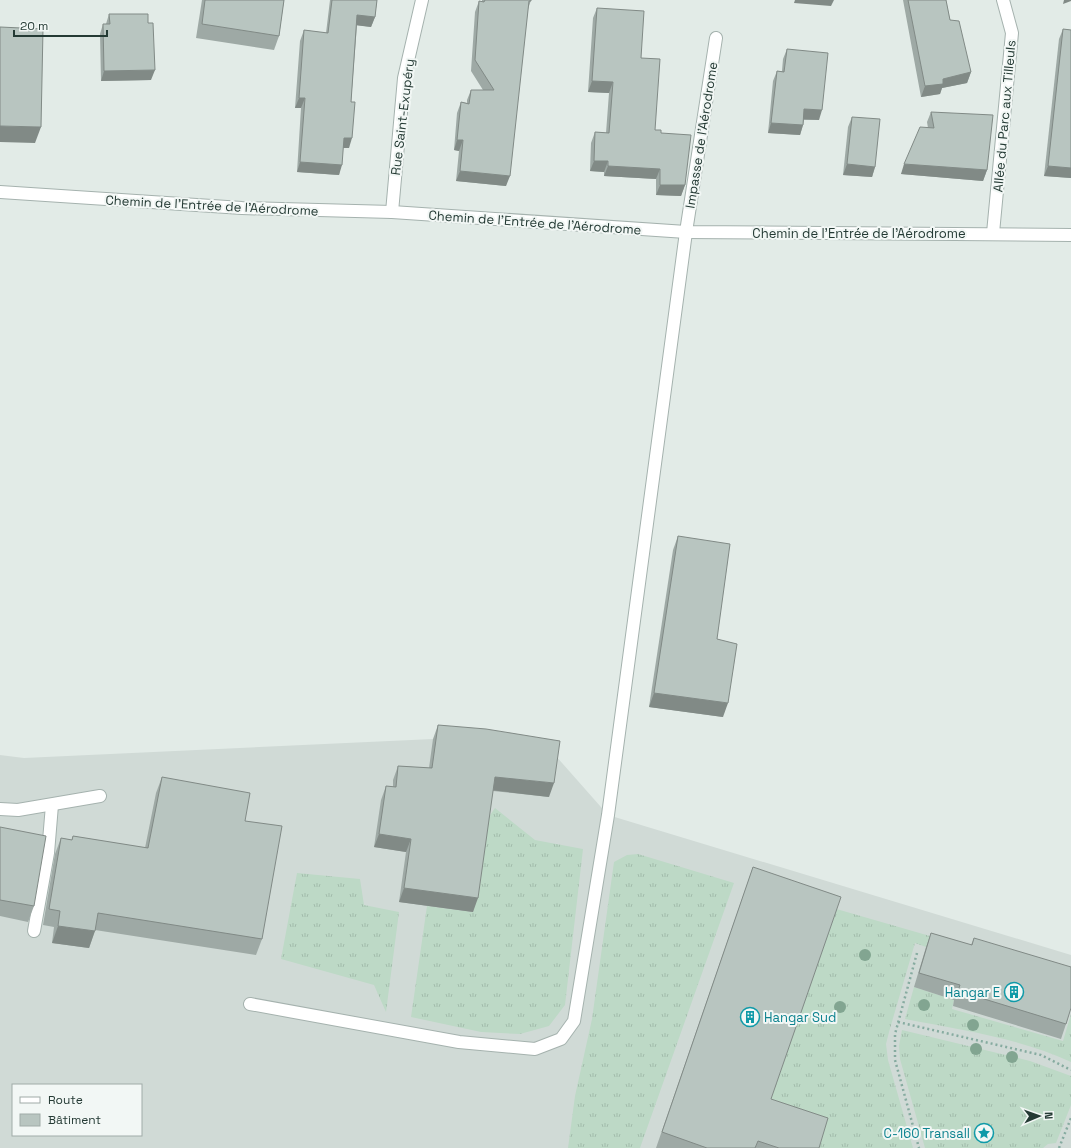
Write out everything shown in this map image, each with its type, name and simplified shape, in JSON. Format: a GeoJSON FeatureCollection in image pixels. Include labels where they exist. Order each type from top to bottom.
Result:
{"type":"FeatureCollection","features":[{"type":"Feature","properties":{"kind":"street","name":"Rue Saint-Exupéry"},"geometry":{"type":"LineString","coordinates":[[392,212],[404,78],[422,0]]}},
{"type":"Feature","properties":{"kind":"street","name":"Allée du Parc aux Tilleuls"},"geometry":{"type":"LineString","coordinates":[[993,234],[1012,33],[1003,0]]}},
{"type":"Feature","properties":{"kind":"street","name":"Impasse de l’Aérodrome"},"geometry":{"type":"LineString","coordinates":[[250,1004],[459,1042],[535,1049],[561,1039],[574,1021],[608,815],[686,232],[716,38]]}},
{"type":"Feature","properties":{"kind":"street","name":"Chemin de l'Entrée de l'Aérodrome"},"geometry":{"type":"LineString","coordinates":[[0,192],[242,208],[392,212],[686,232],[1071,235]]}},
{"type":"Feature","properties":{"kind":"street"},"geometry":{"type":"LineString","coordinates":[[0,809],[18,810],[100,796]]}},
{"type":"Feature","properties":{"kind":"street"},"geometry":{"type":"LineString","coordinates":[[34,931],[48,853],[52,805]]}},
{"type":"Feature","properties":{"kind":"path"},"geometry":{"type":"LineString","coordinates":[[917,953],[895,1034],[895,1060],[919,1148]]}},
{"type":"Feature","properties":{"kind":"path"},"geometry":{"type":"LineString","coordinates":[[898,1022],[1041,1055],[1071,1070]]}},
{"type":"Feature","properties":{"kind":"path"},"geometry":{"type":"LineString","coordinates":[[1059,1148],[1071,1118]]}},
{"type":"Feature","properties":{"kind":"shaded area"},"geometry":{"type":"Polygon","coordinates":[[[433,739],[555,755],[608,815],[1071,955],[1071,1148],[0,1148],[0,755],[24,758],[433,739]]]}},
{"type":"Feature","properties":{"kind":"green space"},"geometry":{"type":"Polygon","coordinates":[[[495,808],[535,840],[583,849],[565,1005],[549,1026],[520,1034],[481,1032],[411,1017],[427,906],[473,912],[486,821],[495,808]]]}},
{"type":"Feature","properties":{"kind":"green space"},"geometry":{"type":"Polygon","coordinates":[[[638,854],[734,883],[640,1148],[568,1148],[575,1096],[592,1019],[614,862],[627,855],[638,854]]]}},
{"type":"Feature","properties":{"kind":"green space"},"geometry":{"type":"Polygon","coordinates":[[[297,873],[360,879],[364,905],[399,912],[386,1012],[374,985],[281,959],[297,873]]]}},
{"type":"Feature","properties":{"kind":"green space"},"geometry":{"type":"Polygon","coordinates":[[[781,893],[968,947],[926,947],[915,943],[889,1032],[886,1044],[888,1060],[913,1148],[818,1148],[764,1118],[781,893]]]}},
{"type":"Feature","properties":{"kind":"green space"},"geometry":{"type":"Polygon","coordinates":[[[914,987],[954,1000],[952,1009],[1063,1041],[1071,1014],[1071,1062],[1052,1054],[1011,1041],[969,1031],[905,1019],[914,987]]]}},
{"type":"Feature","properties":{"kind":"green space"},"geometry":{"type":"Polygon","coordinates":[[[902,1030],[1030,1061],[1071,1076],[1071,1105],[1056,1143],[1048,1144],[1043,1148],[925,1148],[900,1059],[899,1046],[902,1030]]]}},
{"type":"Feature","properties":{"kind":"building"},"geometry":{"type":"Polygon","coordinates":[[[205,0],[284,0],[279,36],[202,24],[205,0]]]}},
{"type":"Feature","properties":{"kind":"building"},"geometry":{"type":"Polygon","coordinates":[[[332,0],[377,0],[375,17],[357,15],[351,102],[355,102],[352,138],[344,138],[342,165],[300,162],[305,98],[299,98],[304,30],[328,33],[332,0]]]}},
{"type":"Feature","properties":{"kind":"building"},"geometry":{"type":"Polygon","coordinates":[[[485,0],[531,0],[529,1],[510,176],[460,171],[463,140],[457,140],[461,102],[469,104],[471,90],[494,90],[475,60],[479,1],[484,2],[485,0]]]}},
{"type":"Feature","properties":{"kind":"building"},"geometry":{"type":"Polygon","coordinates":[[[908,0],[946,0],[950,20],[959,21],[971,72],[943,79],[943,84],[925,86],[908,0]]]}},
{"type":"Feature","properties":{"kind":"building"},"geometry":{"type":"Polygon","coordinates":[[[597,8],[644,11],[641,58],[660,59],[655,130],[661,130],[661,133],[691,135],[685,185],[660,185],[660,169],[608,166],[608,161],[594,161],[595,132],[609,133],[613,82],[592,81],[597,8]]]}},
{"type":"Feature","properties":{"kind":"building"},"geometry":{"type":"Polygon","coordinates":[[[109,14],[148,14],[148,23],[153,23],[155,70],[104,71],[103,24],[110,24],[109,14]]]}},
{"type":"Feature","properties":{"kind":"building"},"geometry":{"type":"Polygon","coordinates":[[[0,27],[43,29],[41,127],[0,126],[0,27]]]}},
{"type":"Feature","properties":{"kind":"building"},"geometry":{"type":"Polygon","coordinates":[[[1063,29],[1071,30],[1071,168],[1048,166],[1063,29]]]}},
{"type":"Feature","properties":{"kind":"building"},"geometry":{"type":"Polygon","coordinates":[[[787,49],[828,53],[822,110],[804,109],[803,125],[771,123],[777,71],[784,72],[787,49]]]}},
{"type":"Feature","properties":{"kind":"building"},"geometry":{"type":"Polygon","coordinates":[[[931,112],[993,115],[987,170],[904,164],[920,127],[934,128],[931,112]]]}},
{"type":"Feature","properties":{"kind":"building"},"geometry":{"type":"Polygon","coordinates":[[[852,117],[880,119],[875,167],[847,164],[852,117]]]}},
{"type":"Feature","properties":{"kind":"building"},"geometry":{"type":"Polygon","coordinates":[[[678,536],[730,544],[717,639],[737,644],[728,703],[654,693],[678,536]]]}},
{"type":"Feature","properties":{"kind":"building"},"geometry":{"type":"Polygon","coordinates":[[[438,725],[486,729],[560,741],[554,783],[495,777],[478,898],[404,888],[411,839],[379,834],[386,786],[396,787],[398,766],[432,768],[438,725]]]}},
{"type":"Feature","properties":{"kind":"building"},"geometry":{"type":"Polygon","coordinates":[[[162,777],[250,793],[245,821],[282,826],[262,939],[98,913],[95,931],[58,926],[60,911],[49,909],[61,838],[72,840],[73,836],[148,848],[162,777]]]}},
{"type":"Feature","properties":{"kind":"building"},"geometry":{"type":"Polygon","coordinates":[[[0,827],[46,836],[34,906],[0,900],[0,827]]]}},
{"type":"Feature","properties":{"kind":"building","name":"Hangar Sud"},"geometry":{"type":"Polygon","coordinates":[[[753,867],[841,897],[771,1099],[828,1118],[819,1148],[779,1148],[758,1141],[755,1148],[707,1148],[662,1132],[753,867]]]}},
{"type":"Feature","properties":{"kind":"building"},"geometry":{"type":"Polygon","coordinates":[[[931,933],[972,945],[974,938],[1071,967],[1071,1008],[1066,1024],[958,991],[960,985],[919,973],[931,933]]]}},
{"type":"Feature","properties":{"kind":"place","name":"Hangar E"},"geometry":{"type":"Point","coordinates":[1014,992]}},
{"type":"Feature","properties":{"kind":"place","name":"Hangar Sud"},"geometry":{"type":"Point","coordinates":[750,1017]}},
{"type":"Feature","properties":{"kind":"place","name":"C-160 Transall"},"geometry":{"type":"Point","coordinates":[984,1133]}}]}
